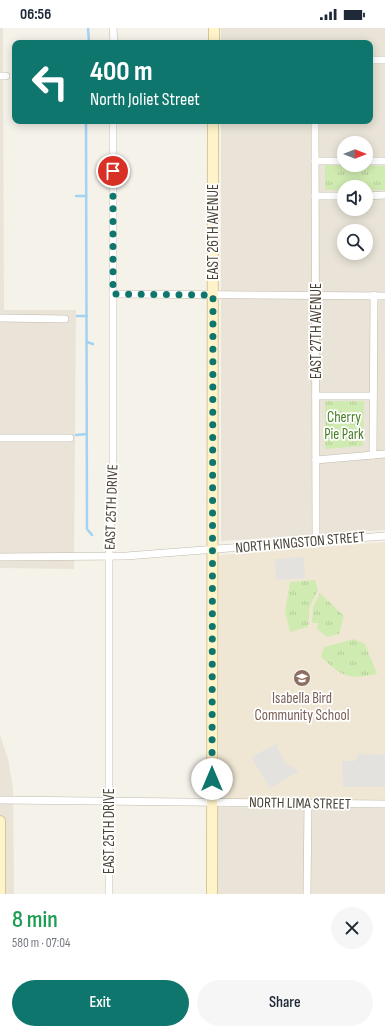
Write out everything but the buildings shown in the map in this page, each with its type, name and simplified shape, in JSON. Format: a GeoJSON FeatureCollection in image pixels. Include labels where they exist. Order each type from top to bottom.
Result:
{"type":"FeatureCollection","features":[{"type":"Feature","properties":{"kind":"street"},"geometry":{"type":"LineString","coordinates":[[113,28],[114,40]]}},
{"type":"Feature","properties":{"kind":"street"},"geometry":{"type":"LineString","coordinates":[[214,28],[214,40]]}},
{"type":"Feature","properties":{"kind":"street"},"geometry":{"type":"LineString","coordinates":[[373,60],[385,60]]}},
{"type":"Feature","properties":{"kind":"street","name":"EAST 25TH DRIVE"},"geometry":{"type":"LineString","coordinates":[[109,894],[109,557],[113,464],[113,124]]}},
{"type":"Feature","properties":{"kind":"street","name":"EAST 26TH AVENUE"},"geometry":{"type":"LineString","coordinates":[[212,894],[213,124]]}},
{"type":"Feature","properties":{"kind":"street","name":"EAST 27TH AVENUE"},"geometry":{"type":"LineString","coordinates":[[315,124],[316,541]]}},
{"type":"Feature","properties":{"kind":"street"},"geometry":{"type":"LineString","coordinates":[[315,161],[337,161]]}},
{"type":"Feature","properties":{"kind":"street"},"geometry":{"type":"LineString","coordinates":[[373,161],[385,161]]}},
{"type":"Feature","properties":{"kind":"street"},"geometry":{"type":"LineString","coordinates":[[373,196],[385,195]]}},
{"type":"Feature","properties":{"kind":"street"},"geometry":{"type":"LineString","coordinates":[[315,196],[337,196]]}},
{"type":"Feature","properties":{"kind":"street"},"geometry":{"type":"LineString","coordinates":[[113,294],[385,296]]}},
{"type":"Feature","properties":{"kind":"street"},"geometry":{"type":"LineString","coordinates":[[373,455],[374,295]]}},
{"type":"Feature","properties":{"kind":"street"},"geometry":{"type":"LineString","coordinates":[[0,318],[65,319]]}},
{"type":"Feature","properties":{"kind":"street"},"geometry":{"type":"LineString","coordinates":[[316,396],[373,396]]}},
{"type":"Feature","properties":{"kind":"street"},"geometry":{"type":"LineString","coordinates":[[0,438],[70,438]]}},
{"type":"Feature","properties":{"kind":"street"},"geometry":{"type":"LineString","coordinates":[[316,460],[385,454]]}},
{"type":"Feature","properties":{"kind":"street","name":"NORTH KINGSTON STREET"},"geometry":{"type":"LineString","coordinates":[[0,557],[109,557],[385,536]]}},
{"type":"Feature","properties":{"kind":"street","name":"NORTH LIMA STREET"},"geometry":{"type":"LineString","coordinates":[[0,800],[385,804]]}},
{"type":"Feature","properties":{"kind":"street"},"geometry":{"type":"LineString","coordinates":[[308,803],[308,894]]}},
{"type":"Feature","properties":{"kind":"street"},"geometry":{"type":"LineString","coordinates":[[0,821],[0,894]]}},
{"type":"Feature","properties":{"kind":"shaded area"},"geometry":{"type":"Polygon","coordinates":[[[0,28],[3,28],[4,310],[76,310],[74,569],[0,568],[0,28]]]}},
{"type":"Feature","properties":{"kind":"shaded area"},"geometry":{"type":"Polygon","coordinates":[[[221,28],[385,28],[385,530],[221,541],[221,124],[373,124],[373,40],[221,40],[221,28]]]}},
{"type":"Feature","properties":{"kind":"shaded area","name":"Isabella Bird Community School"},"geometry":{"type":"Polygon","coordinates":[[[385,542],[385,801],[219,800],[219,555],[385,542]]]}},
{"type":"Feature","properties":{"kind":"shaded area"},"geometry":{"type":"Polygon","coordinates":[[[304,557],[305,578],[276,580],[275,559],[304,557]]]}},
{"type":"Feature","properties":{"kind":"shaded area"},"geometry":{"type":"Polygon","coordinates":[[[0,735],[8,759],[13,788],[14,894],[0,894],[0,735]]]}},
{"type":"Feature","properties":{"kind":"shaded area"},"geometry":{"type":"Polygon","coordinates":[[[276,744],[285,763],[299,771],[270,788],[251,757],[276,744]]]}},
{"type":"Feature","properties":{"kind":"shaded area"},"geometry":{"type":"Polygon","coordinates":[[[358,754],[385,755],[385,787],[343,787],[342,761],[355,761],[358,754]]]}},
{"type":"Feature","properties":{"kind":"shaded area"},"geometry":{"type":"Polygon","coordinates":[[[218,807],[385,808],[385,894],[217,894],[218,807]]]}},
{"type":"Feature","properties":{"kind":"green space"},"geometry":{"type":"Polygon","coordinates":[[[325,165],[337,165],[337,172],[373,172],[373,166],[385,166],[385,190],[373,190],[373,180],[337,180],[337,190],[325,190],[325,165]]]}},
{"type":"Feature","properties":{"kind":"green space","name":"Cherry Pie Park"},"geometry":{"type":"Polygon","coordinates":[[[325,401],[364,401],[363,446],[325,449],[325,401]]]}},
{"type":"Feature","properties":{"kind":"green space"},"geometry":{"type":"Polygon","coordinates":[[[315,580],[318,590],[310,606],[308,627],[290,632],[285,612],[290,582],[315,580]]]}},
{"type":"Feature","properties":{"kind":"green space"},"geometry":{"type":"Polygon","coordinates":[[[320,593],[344,616],[339,634],[327,637],[317,629],[318,623],[312,623],[313,607],[320,593]]]}},
{"type":"Feature","properties":{"kind":"green space"},"geometry":{"type":"Polygon","coordinates":[[[354,639],[365,644],[377,674],[352,677],[341,673],[321,657],[324,647],[354,639]]]}},
{"type":"Feature","properties":{"kind":"waterway"},"geometry":{"type":"LineString","coordinates":[[88,28],[89,40]]}},
{"type":"Feature","properties":{"kind":"waterway"},"geometry":{"type":"LineString","coordinates":[[86,124],[87,529],[92,535]]}},
{"type":"Feature","properties":{"kind":"waterway"},"geometry":{"type":"LineString","coordinates":[[76,196],[85,196]]}},
{"type":"Feature","properties":{"kind":"waterway"},"geometry":{"type":"LineString","coordinates":[[77,316],[87,316]]}},
{"type":"Feature","properties":{"kind":"waterway"},"geometry":{"type":"LineString","coordinates":[[87,342],[93,344]]}},
{"type":"Feature","properties":{"kind":"waterway"},"geometry":{"type":"LineString","coordinates":[[76,435],[87,434]]}},
{"type":"Feature","properties":{"kind":"place","name":"Isabella Bird Community School"},"geometry":{"type":"Point","coordinates":[302,678]}},
{"type":"Feature","properties":{"kind":"route"},"geometry":{"type":"LineString","coordinates":[[113,171],[113,294],[213,295],[212,779]]}}]}
